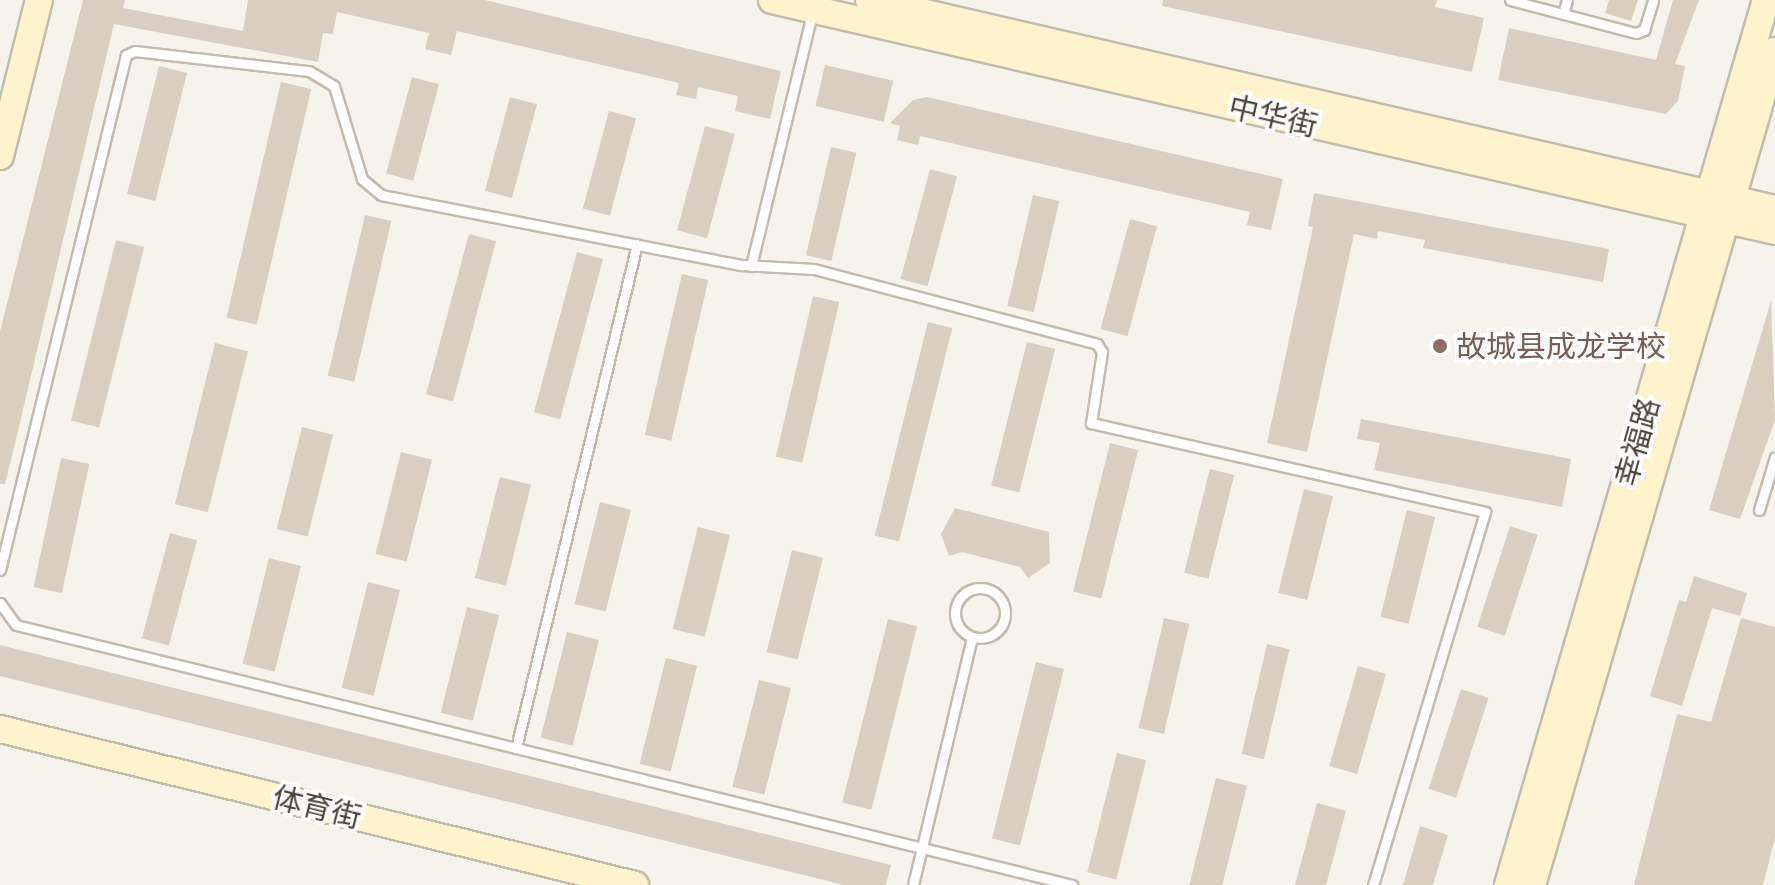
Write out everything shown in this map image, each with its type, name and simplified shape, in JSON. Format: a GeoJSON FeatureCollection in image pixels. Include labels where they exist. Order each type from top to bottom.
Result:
{"type":"FeatureCollection","features":[{"type":"Feature","properties":{"kind":"street"},"geometry":{"type":"LineString","coordinates":[[0,156],[39,0]]}},
{"type":"Feature","properties":{"kind":"street","name":"中华街"},"geometry":{"type":"LineString","coordinates":[[772,0],[1718,207],[1775,209]]}},
{"type":"Feature","properties":{"kind":"street","name":"中华街"},"geometry":{"type":"LineString","coordinates":[[869,0],[914,5],[1718,207],[1775,231]]}},
{"type":"Feature","properties":{"kind":"street","name":"幸福路"},"geometry":{"type":"LineString","coordinates":[[1532,885],[1718,207],[1766,0]]}},
{"type":"Feature","properties":{"kind":"street","name":"幸福路"},"geometry":{"type":"LineString","coordinates":[[1508,885],[1718,207],[1775,51]]}},
{"type":"Feature","properties":{"kind":"street","name":"体育街"},"geometry":{"type":"LineString","coordinates":[[0,729],[635,885]]}},
{"type":"Feature","properties":{"kind":"lane"},"geometry":{"type":"LineString","coordinates":[[1510,0],[1636,33],[1644,30],[1653,0]]}},
{"type":"Feature","properties":{"kind":"lane"},"geometry":{"type":"LineString","coordinates":[[1563,14],[1567,0]]}},
{"type":"Feature","properties":{"kind":"lane"},"geometry":{"type":"LineString","coordinates":[[751,266],[813,9]]}},
{"type":"Feature","properties":{"kind":"lane"},"geometry":{"type":"LineString","coordinates":[[0,570],[126,55],[135,51],[309,71],[334,86],[362,179],[381,195],[751,266],[814,269],[1097,344],[1102,352],[1089,420],[1098,426],[1485,512],[1373,885]]}},
{"type":"Feature","properties":{"kind":"lane"},"geometry":{"type":"LineString","coordinates":[[516,748],[637,244]]}},
{"type":"Feature","properties":{"kind":"lane"},"geometry":{"type":"LineString","coordinates":[[1759,510],[1775,457]]}},
{"type":"Feature","properties":{"kind":"lane"},"geometry":{"type":"LineString","coordinates":[[987,588],[1001,599],[1004,616],[990,636],[972,637],[958,625],[958,601],[970,589],[987,588]]}},
{"type":"Feature","properties":{"kind":"lane"},"geometry":{"type":"LineString","coordinates":[[0,603],[16,625],[1072,885]]}},
{"type":"Feature","properties":{"kind":"lane"},"geometry":{"type":"LineString","coordinates":[[913,885],[972,637]]}},
{"type":"Feature","properties":{"kind":"building"},"geometry":{"type":"Polygon","coordinates":[[[83,0],[125,0],[123,8],[243,31],[248,0],[485,0],[781,71],[770,119],[735,111],[738,96],[698,87],[696,99],[676,95],[679,83],[457,31],[451,55],[425,49],[429,33],[337,12],[333,34],[323,33],[318,62],[114,24],[5,484],[0,484],[0,331],[83,0]]]}},
{"type":"Feature","properties":{"kind":"building"},"geometry":{"type":"Polygon","coordinates":[[[1163,0],[1437,0],[1435,7],[1484,18],[1472,72],[1162,6],[1163,0]]]}},
{"type":"Feature","properties":{"kind":"building"},"geometry":{"type":"Polygon","coordinates":[[[1609,0],[1638,0],[1631,21],[1605,13],[1609,0]]]}},
{"type":"Feature","properties":{"kind":"building"},"geometry":{"type":"Polygon","coordinates":[[[1673,0],[1699,0],[1675,64],[1685,66],[1678,101],[1666,114],[1498,80],[1509,28],[1656,60],[1673,0]]]}},
{"type":"Feature","properties":{"kind":"building"},"geometry":{"type":"Polygon","coordinates":[[[825,65],[893,81],[884,122],[816,106],[825,65]]]}},
{"type":"Feature","properties":{"kind":"building"},"geometry":{"type":"Polygon","coordinates":[[[159,66],[187,73],[155,201],[127,194],[159,66]]]}},
{"type":"Feature","properties":{"kind":"building"},"geometry":{"type":"Polygon","coordinates":[[[412,77],[439,84],[413,181],[386,174],[412,77]]]}},
{"type":"Feature","properties":{"kind":"building"},"geometry":{"type":"Polygon","coordinates":[[[281,82],[311,89],[257,325],[227,318],[281,82]]]}},
{"type":"Feature","properties":{"kind":"building"},"geometry":{"type":"Polygon","coordinates":[[[510,97],[537,104],[512,198],[485,191],[510,97]]]}},
{"type":"Feature","properties":{"kind":"building"},"geometry":{"type":"Polygon","coordinates":[[[927,97],[1283,179],[1271,230],[1247,225],[1250,212],[920,136],[918,145],[897,140],[900,126],[890,123],[913,100],[927,97]]]}},
{"type":"Feature","properties":{"kind":"building"},"geometry":{"type":"Polygon","coordinates":[[[609,111],[636,118],[610,216],[583,209],[609,111]]]}},
{"type":"Feature","properties":{"kind":"building"},"geometry":{"type":"Polygon","coordinates":[[[705,126],[735,134],[707,238],[677,230],[705,126]]]}},
{"type":"Feature","properties":{"kind":"building"},"geometry":{"type":"Polygon","coordinates":[[[831,147],[856,153],[831,261],[806,255],[831,147]]]}},
{"type":"Feature","properties":{"kind":"building"},"geometry":{"type":"Polygon","coordinates":[[[930,169],[957,176],[928,286],[900,279],[930,169]]]}},
{"type":"Feature","properties":{"kind":"building"},"geometry":{"type":"Polygon","coordinates":[[[1314,193],[1609,249],[1603,282],[1423,248],[1425,240],[1378,231],[1377,239],[1354,234],[1307,452],[1267,443],[1313,227],[1308,226],[1314,193]]]}},
{"type":"Feature","properties":{"kind":"building"},"geometry":{"type":"Polygon","coordinates":[[[1033,195],[1059,201],[1034,312],[1007,306],[1033,195]]]}},
{"type":"Feature","properties":{"kind":"building"},"geometry":{"type":"Polygon","coordinates":[[[365,215],[391,221],[354,382],[328,376],[365,215]]]}},
{"type":"Feature","properties":{"kind":"building"},"geometry":{"type":"Polygon","coordinates":[[[1130,219],[1157,226],[1128,336],[1100,329],[1130,219]]]}},
{"type":"Feature","properties":{"kind":"building"},"geometry":{"type":"Polygon","coordinates":[[[469,234],[496,241],[453,402],[426,394],[469,234]]]}},
{"type":"Feature","properties":{"kind":"building"},"geometry":{"type":"Polygon","coordinates":[[[116,240],[144,247],[99,427],[71,420],[116,240]]]}},
{"type":"Feature","properties":{"kind":"building"},"geometry":{"type":"Polygon","coordinates":[[[577,252],[603,259],[560,419],[534,412],[577,252]]]}},
{"type":"Feature","properties":{"kind":"building"},"geometry":{"type":"Polygon","coordinates":[[[682,274],[708,280],[671,441],[645,435],[682,274]]]}},
{"type":"Feature","properties":{"kind":"building"},"geometry":{"type":"Polygon","coordinates":[[[813,296],[839,302],[802,463],[776,457],[813,296]]]}},
{"type":"Feature","properties":{"kind":"building"},"geometry":{"type":"Polygon","coordinates":[[[1771,301],[1775,420],[1740,519],[1709,510],[1771,301]]]}},
{"type":"Feature","properties":{"kind":"building"},"geometry":{"type":"Polygon","coordinates":[[[928,322],[952,328],[899,542],[875,535],[928,322]]]}},
{"type":"Feature","properties":{"kind":"building"},"geometry":{"type":"Polygon","coordinates":[[[1027,342],[1055,349],[1019,493],[991,486],[1027,342]]]}},
{"type":"Feature","properties":{"kind":"building"},"geometry":{"type":"Polygon","coordinates":[[[215,343],[248,351],[208,512],[175,504],[215,343]]]}},
{"type":"Feature","properties":{"kind":"building"},"geometry":{"type":"Polygon","coordinates":[[[1361,419],[1571,459],[1562,507],[1374,470],[1380,443],[1357,439],[1361,419]]]}},
{"type":"Feature","properties":{"kind":"building"},"geometry":{"type":"Polygon","coordinates":[[[302,427],[333,435],[308,537],[277,529],[302,427]]]}},
{"type":"Feature","properties":{"kind":"building"},"geometry":{"type":"Polygon","coordinates":[[[1110,443],[1138,450],[1101,598],[1073,591],[1110,443]]]}},
{"type":"Feature","properties":{"kind":"building"},"geometry":{"type":"Polygon","coordinates":[[[401,452],[432,460],[407,562],[376,554],[401,452]]]}},
{"type":"Feature","properties":{"kind":"building"},"geometry":{"type":"Polygon","coordinates":[[[61,458],[89,464],[62,593],[34,587],[61,458]]]}},
{"type":"Feature","properties":{"kind":"building"},"geometry":{"type":"Polygon","coordinates":[[[1210,469],[1234,475],[1208,579],[1184,573],[1210,469]]]}},
{"type":"Feature","properties":{"kind":"building"},"geometry":{"type":"Polygon","coordinates":[[[500,477],[531,485],[506,586],[475,578],[500,477]]]}},
{"type":"Feature","properties":{"kind":"building"},"geometry":{"type":"Polygon","coordinates":[[[1304,489],[1333,496],[1307,600],[1278,593],[1304,489]]]}},
{"type":"Feature","properties":{"kind":"building"},"geometry":{"type":"Polygon","coordinates":[[[600,502],[631,510],[606,612],[575,604],[600,502]]]}},
{"type":"Feature","properties":{"kind":"building"},"geometry":{"type":"Polygon","coordinates":[[[955,508],[1049,532],[1050,563],[1028,578],[1020,567],[962,552],[949,556],[941,534],[955,508]]]}},
{"type":"Feature","properties":{"kind":"building"},"geometry":{"type":"Polygon","coordinates":[[[1407,510],[1435,517],[1409,624],[1380,617],[1407,510]]]}},
{"type":"Feature","properties":{"kind":"building"},"geometry":{"type":"Polygon","coordinates":[[[1510,526],[1538,535],[1505,636],[1477,627],[1510,526]]]}},
{"type":"Feature","properties":{"kind":"building"},"geometry":{"type":"Polygon","coordinates":[[[698,527],[730,535],[705,637],[673,629],[698,527]]]}},
{"type":"Feature","properties":{"kind":"building"},"geometry":{"type":"Polygon","coordinates":[[[170,533],[197,540],[169,646],[142,638],[170,533]]]}},
{"type":"Feature","properties":{"kind":"building"},"geometry":{"type":"Polygon","coordinates":[[[792,550],[823,558],[798,660],[767,652],[792,550]]]}},
{"type":"Feature","properties":{"kind":"building"},"geometry":{"type":"Polygon","coordinates":[[[269,558],[301,566],[275,672],[243,664],[269,558]]]}},
{"type":"Feature","properties":{"kind":"building"},"geometry":{"type":"Polygon","coordinates":[[[1694,576],[1747,593],[1740,616],[1712,608],[1682,706],[1650,696],[1679,600],[1686,602],[1694,576]]]}},
{"type":"Feature","properties":{"kind":"building"},"geometry":{"type":"Polygon","coordinates":[[[368,582],[400,590],[374,696],[342,688],[368,582]]]}},
{"type":"Feature","properties":{"kind":"building"},"geometry":{"type":"Polygon","coordinates":[[[467,607],[499,615],[473,721],[441,713],[467,607]]]}},
{"type":"Feature","properties":{"kind":"building"},"geometry":{"type":"Polygon","coordinates":[[[1164,618],[1189,624],[1164,734],[1139,728],[1164,618]]]}},
{"type":"Feature","properties":{"kind":"building"},"geometry":{"type":"Polygon","coordinates":[[[1741,618],[1775,627],[1775,838],[1763,885],[1634,885],[1677,714],[1711,722],[1741,618]]]}},
{"type":"Feature","properties":{"kind":"building"},"geometry":{"type":"Polygon","coordinates":[[[888,619],[917,626],[871,810],[842,802],[888,619]]]}},
{"type":"Feature","properties":{"kind":"building"},"geometry":{"type":"Polygon","coordinates":[[[567,632],[599,640],[573,746],[541,738],[567,632]]]}},
{"type":"Feature","properties":{"kind":"building"},"geometry":{"type":"Polygon","coordinates":[[[1267,644],[1289,649],[1264,759],[1242,754],[1267,644]]]}},
{"type":"Feature","properties":{"kind":"building"},"geometry":{"type":"Polygon","coordinates":[[[0,645],[891,865],[886,885],[844,885],[0,676],[0,645]]]}},
{"type":"Feature","properties":{"kind":"building"},"geometry":{"type":"Polygon","coordinates":[[[666,658],[697,666],[671,772],[640,764],[666,658]]]}},
{"type":"Feature","properties":{"kind":"building"},"geometry":{"type":"Polygon","coordinates":[[[1036,662],[1064,669],[1020,846],[992,839],[1036,662]]]}},
{"type":"Feature","properties":{"kind":"building"},"geometry":{"type":"Polygon","coordinates":[[[1358,666],[1386,674],[1357,774],[1329,766],[1358,666]]]}},
{"type":"Feature","properties":{"kind":"building"},"geometry":{"type":"Polygon","coordinates":[[[759,680],[791,688],[764,795],[732,787],[759,680]]]}},
{"type":"Feature","properties":{"kind":"building"},"geometry":{"type":"Polygon","coordinates":[[[1461,689],[1489,698],[1456,798],[1429,789],[1461,689]]]}},
{"type":"Feature","properties":{"kind":"building"},"geometry":{"type":"Polygon","coordinates":[[[1117,753],[1146,760],[1116,880],[1087,872],[1117,753]]]}},
{"type":"Feature","properties":{"kind":"building"},"geometry":{"type":"Polygon","coordinates":[[[1216,778],[1247,786],[1222,885],[1189,885],[1216,778]]]}},
{"type":"Feature","properties":{"kind":"building"},"geometry":{"type":"Polygon","coordinates":[[[1317,803],[1346,811],[1326,885],[1295,885],[1317,803]]]}},
{"type":"Feature","properties":{"kind":"building"},"geometry":{"type":"Polygon","coordinates":[[[1420,826],[1448,835],[1433,885],[1403,885],[1420,826]]]}},
{"type":"Feature","properties":{"kind":"place","name":"故城县成龙学校"},"geometry":{"type":"Point","coordinates":[1440,346]}}]}
